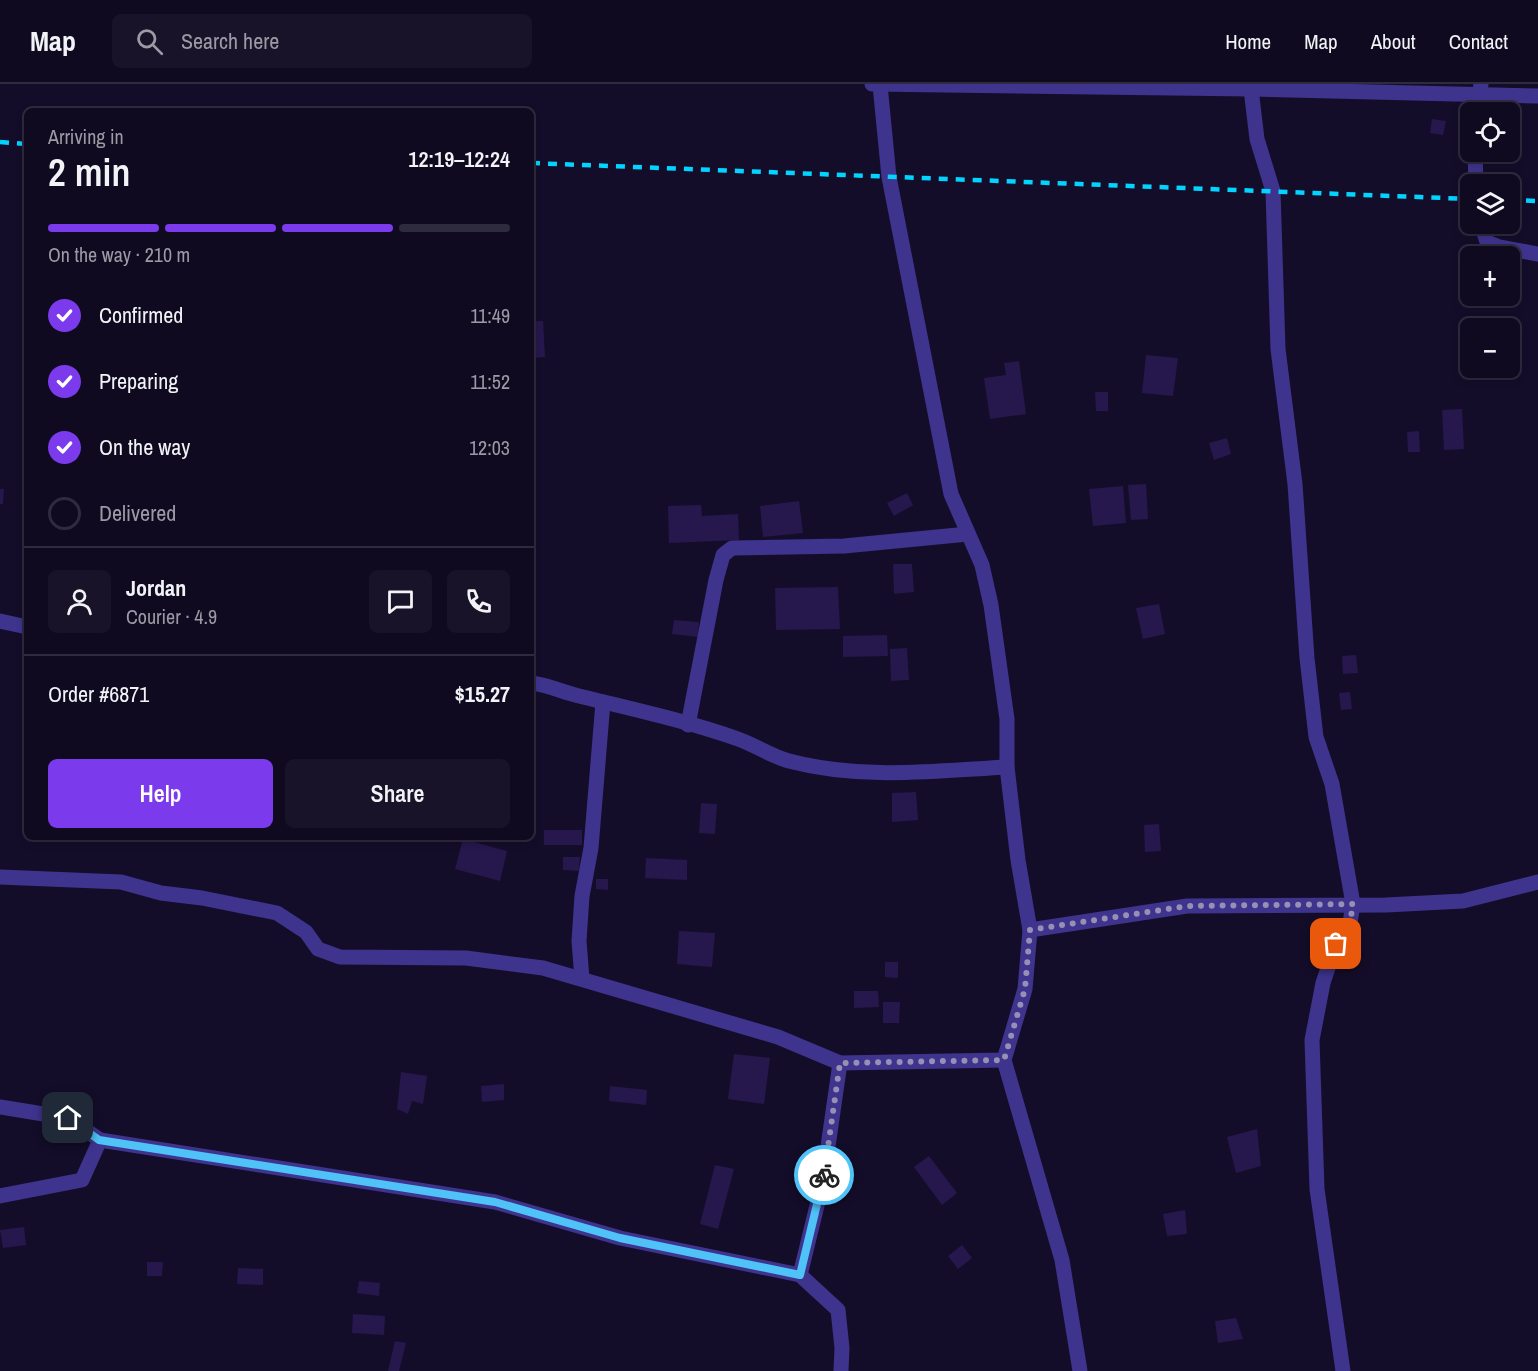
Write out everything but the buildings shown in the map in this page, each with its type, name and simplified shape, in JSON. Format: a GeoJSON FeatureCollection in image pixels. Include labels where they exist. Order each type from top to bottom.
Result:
{"type":"FeatureCollection","features":[{"type":"Feature","properties":{"kind":"street"},"geometry":{"type":"LineString","coordinates":[[1080,1371],[1062,1260],[1004,1060],[1025,989],[1030,930],[1018,860],[1007,767],[1007,719],[991,605],[982,565],[951,494],[891,188],[875,85],[1481,89],[1538,96]]}},
{"type":"Feature","properties":{"kind":"street"},"geometry":{"type":"LineString","coordinates":[[1251,89],[1257,139],[1273,191],[1278,349],[1295,484],[1305,636],[1316,737],[1332,784],[1353,904],[1350,923],[1336,944],[1323,983],[1312,1040],[1317,1189],[1343,1371]]}},
{"type":"Feature","properties":{"kind":"street"},"geometry":{"type":"LineString","coordinates":[[1484,234],[1487,242],[1499,247],[1538,254]]}},
{"type":"Feature","properties":{"kind":"street"},"geometry":{"type":"LineString","coordinates":[[688,725],[716,580],[723,555],[732,548],[824,547],[968,534]]}},
{"type":"Feature","properties":{"kind":"street"},"geometry":{"type":"LineString","coordinates":[[0,621],[24,626]]}},
{"type":"Feature","properties":{"kind":"street"},"geometry":{"type":"LineString","coordinates":[[534,683],[548,685],[736,739],[785,760],[830,770],[874,774],[1007,767]]}},
{"type":"Feature","properties":{"kind":"street"},"geometry":{"type":"LineString","coordinates":[[582,979],[579,941],[582,896],[591,848],[603,702]]}},
{"type":"Feature","properties":{"kind":"street"},"geometry":{"type":"LineString","coordinates":[[0,877],[121,882],[161,893],[277,913],[306,932],[318,949],[340,957],[466,958],[543,968],[778,1037],[840,1063],[1004,1060]]}},
{"type":"Feature","properties":{"kind":"street"},"geometry":{"type":"LineString","coordinates":[[1030,930],[1187,906],[1463,901],[1538,882]]}},
{"type":"Feature","properties":{"kind":"street"},"geometry":{"type":"LineString","coordinates":[[800,1275],[823,1181],[840,1063]]}},
{"type":"Feature","properties":{"kind":"street"},"geometry":{"type":"LineString","coordinates":[[0,1107],[68,1118],[99,1140],[495,1202],[620,1238],[800,1275],[838,1310],[843,1348],[841,1371]]}},
{"type":"Feature","properties":{"kind":"street"},"geometry":{"type":"LineString","coordinates":[[0,1196],[82,1180],[99,1140]]}},
{"type":"Feature","properties":{"kind":"railway"},"geometry":{"type":"LineString","coordinates":[[0,142],[24,144]]}},
{"type":"Feature","properties":{"kind":"railway"},"geometry":{"type":"LineString","coordinates":[[534,163],[1460,199]]}},
{"type":"Feature","properties":{"kind":"railway"},"geometry":{"type":"LineString","coordinates":[[1520,200],[1538,201]]}},
{"type":"Feature","properties":{"kind":"way so far"},"geometry":{"type":"LineString","coordinates":[[824,1175],[840,1063],[1004,1060],[1025,989],[1030,957],[1030,930],[1187,906],[1353,904],[1350,923],[1336,944]]}},
{"type":"Feature","properties":{"kind":"route"},"geometry":{"type":"LineString","coordinates":[[68,1118],[99,1140],[495,1202],[620,1238],[800,1275],[824,1175]]}}]}
